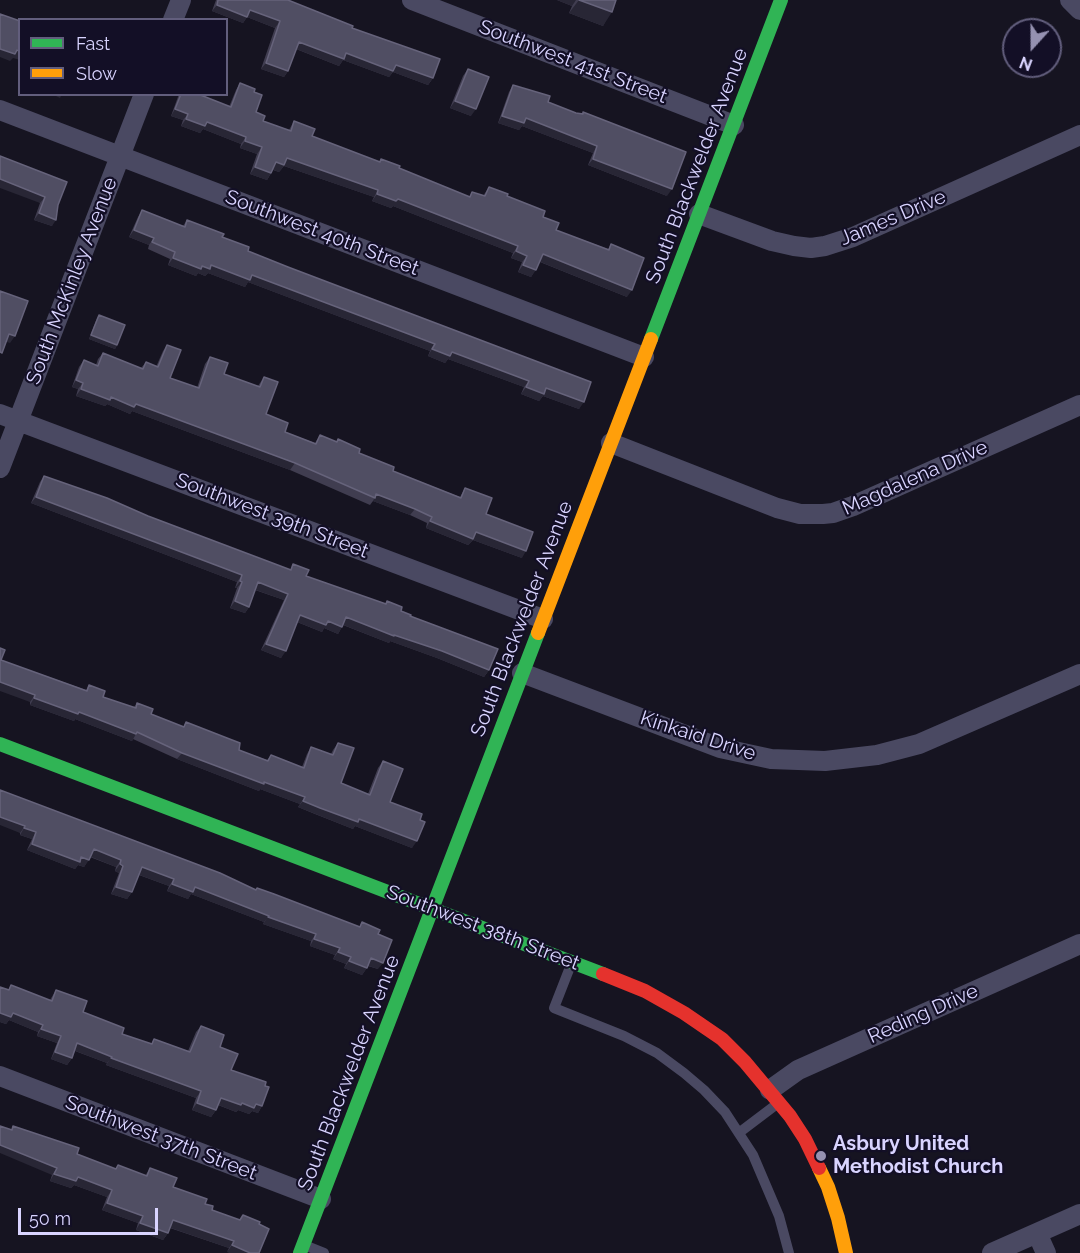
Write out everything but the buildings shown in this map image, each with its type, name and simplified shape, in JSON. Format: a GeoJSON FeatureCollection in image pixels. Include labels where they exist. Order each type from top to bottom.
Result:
{"type":"FeatureCollection","features":[{"type":"Feature","properties":{"kind":"street"},"geometry":{"type":"LineString","coordinates":[[174,18],[181,0]]}},
{"type":"Feature","properties":{"kind":"street","name":"Southwest 41st Street"},"geometry":{"type":"LineString","coordinates":[[412,0],[734,125]]}},
{"type":"Feature","properties":{"kind":"street","name":"South Blackwelder Avenue"},"geometry":{"type":"LineString","coordinates":[[302,1249],[781,0]]}},
{"type":"Feature","properties":{"kind":"street"},"geometry":{"type":"LineString","coordinates":[[1070,0],[1080,10]]}},
{"type":"Feature","properties":{"kind":"street","name":"South McKinley Avenue"},"geometry":{"type":"LineString","coordinates":[[0,468],[9,417],[143,96]]}},
{"type":"Feature","properties":{"kind":"street","name":"Southwest 40th Street"},"geometry":{"type":"LineString","coordinates":[[0,110],[644,357]]}},
{"type":"Feature","properties":{"kind":"street","name":"James Drive"},"geometry":{"type":"LineString","coordinates":[[699,214],[772,241],[811,248],[825,246],[854,237],[1080,135]]}},
{"type":"Feature","properties":{"kind":"street","name":"Magdalena Drive"},"geometry":{"type":"LineString","coordinates":[[611,443],[777,508],[800,514],[823,514],[853,506],[1080,405]]}},
{"type":"Feature","properties":{"kind":"street","name":"Southwest 39th Street"},"geometry":{"type":"LineString","coordinates":[[9,417],[543,619]]}},
{"type":"Feature","properties":{"kind":"street","name":"Kinkaid Drive"},"geometry":{"type":"LineString","coordinates":[[522,673],[720,748],[771,759],[825,761],[877,755],[919,744],[1080,674]]}},
{"type":"Feature","properties":{"kind":"street","name":"Southwest 38th Street"},"geometry":{"type":"LineString","coordinates":[[0,744],[572,961],[645,991],[684,1013],[722,1039],[746,1062],[775,1096],[805,1139],[820,1170],[838,1218],[846,1253]]}},
{"type":"Feature","properties":{"kind":"street","name":"Reding Drive"},"geometry":{"type":"LineString","coordinates":[[775,1096],[798,1070],[1080,944]]}},
{"type":"Feature","properties":{"kind":"street","name":"Southwest 37th Street"},"geometry":{"type":"LineString","coordinates":[[0,1076],[321,1199]]}},
{"type":"Feature","properties":{"kind":"street"},"geometry":{"type":"LineString","coordinates":[[992,1253],[1080,1214]]}},
{"type":"Feature","properties":{"kind":"street"},"geometry":{"type":"LineString","coordinates":[[1037,1233],[1046,1253]]}},
{"type":"Feature","properties":{"kind":"lane"},"geometry":{"type":"LineString","coordinates":[[572,961],[554,1008],[624,1036],[657,1053],[704,1090],[740,1132],[769,1189],[789,1253]]}},
{"type":"Feature","properties":{"kind":"lane"},"geometry":{"type":"LineString","coordinates":[[740,1132],[775,1096]]}},
{"type":"Feature","properties":{"kind":"lane"},"geometry":{"type":"LineString","coordinates":[[302,1249],[324,1253]]}},
{"type":"Feature","properties":{"kind":"traffic: fast"},"geometry":{"type":"LineString","coordinates":[[651,339],[781,0]]}},
{"type":"Feature","properties":{"kind":"traffic: fast"},"geometry":{"type":"LineString","coordinates":[[300,1253],[538,633]]}},
{"type":"Feature","properties":{"kind":"traffic: fast"},"geometry":{"type":"LineString","coordinates":[[0,744],[603,974]]}},
{"type":"Feature","properties":{"kind":"traffic: slow"},"geometry":{"type":"LineString","coordinates":[[538,633],[651,339]]}},
{"type":"Feature","properties":{"kind":"traffic: slow"},"geometry":{"type":"LineString","coordinates":[[819,1168],[838,1218],[846,1253]]}},
{"type":"Feature","properties":{"kind":"traffic: jam"},"geometry":{"type":"LineString","coordinates":[[603,974],[645,991],[684,1013],[722,1039],[745,1062],[790,1116],[805,1139],[819,1168]]}},
{"type":"Feature","properties":{"kind":"place","name":"Asbury United Methodist Church"},"geometry":{"type":"Point","coordinates":[821,1156]}}]}
